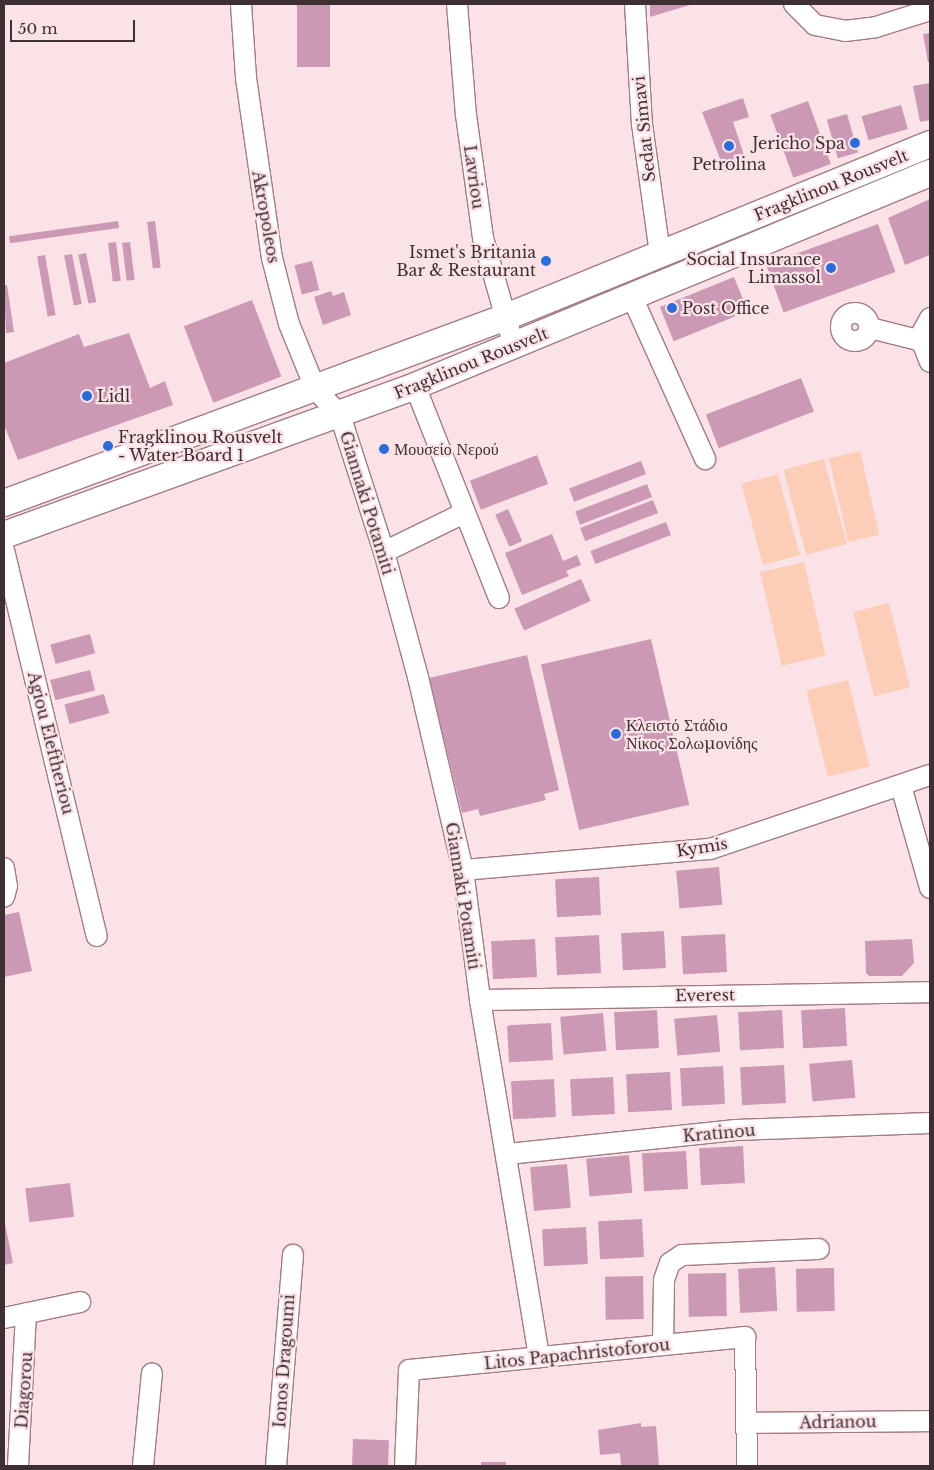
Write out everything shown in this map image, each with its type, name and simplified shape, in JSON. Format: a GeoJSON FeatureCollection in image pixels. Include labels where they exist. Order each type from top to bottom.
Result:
{"type":"FeatureCollection","features":[{"type":"Feature","properties":{"kind":"main road","name":"Fragklinou Rousvelt"},"geometry":{"type":"LineString","coordinates":[[4,503],[316,390],[506,317],[930,144]]}},
{"type":"Feature","properties":{"kind":"main road","name":"Fragklinou Rousvelt"},"geometry":{"type":"LineString","coordinates":[[4,535],[340,415],[415,386],[930,173]]}},
{"type":"Feature","properties":{"kind":"street","name":"Akropoleos"},"geometry":{"type":"LineString","coordinates":[[241,4],[246,78],[272,258],[289,324],[316,390],[340,415]]}},
{"type":"Feature","properties":{"kind":"street","name":"Lavriou"},"geometry":{"type":"LineString","coordinates":[[457,4],[466,115],[483,238],[514,346]]}},
{"type":"Feature","properties":{"kind":"street","name":"Sedat Simavi"},"geometry":{"type":"LineString","coordinates":[[635,4],[642,124],[660,254]]}},
{"type":"Feature","properties":{"kind":"street"},"geometry":{"type":"LineString","coordinates":[[794,4],[815,25],[845,31],[876,27],[930,10]]}},
{"type":"Feature","properties":{"kind":"street"},"geometry":{"type":"LineString","coordinates":[[632,297],[705,459]]}},
{"type":"Feature","properties":{"kind":"street"},"geometry":{"type":"LineString","coordinates":[[918,340],[930,318]]}},
{"type":"Feature","properties":{"kind":"street"},"geometry":{"type":"LineString","coordinates":[[870,328],[918,340],[924,344],[930,362]]}},
{"type":"Feature","properties":{"kind":"street"},"geometry":{"type":"LineString","coordinates":[[415,386],[499,598]]}},
{"type":"Feature","properties":{"kind":"street","name":"Giannaki Potamiti"},"geometry":{"type":"LineString","coordinates":[[340,415],[384,552],[418,677],[462,870],[480,1000],[508,1154],[539,1357]]}},
{"type":"Feature","properties":{"kind":"street"},"geometry":{"type":"LineString","coordinates":[[384,552],[464,513]]}},
{"type":"Feature","properties":{"kind":"street","name":"Agiou Eleftheriou"},"geometry":{"type":"LineString","coordinates":[[4,550],[97,936]]}},
{"type":"Feature","properties":{"kind":"street","name":"Kymis"},"geometry":{"type":"LineString","coordinates":[[462,870],[710,849],[930,775]]}},
{"type":"Feature","properties":{"kind":"street"},"geometry":{"type":"LineString","coordinates":[[901,786],[930,888]]}},
{"type":"Feature","properties":{"kind":"street"},"geometry":{"type":"LineString","coordinates":[[4,868],[8,886],[4,897]]}},
{"type":"Feature","properties":{"kind":"street","name":"Everest"},"geometry":{"type":"LineString","coordinates":[[480,1000],[930,992]]}},
{"type":"Feature","properties":{"kind":"street","name":"Kratinou"},"geometry":{"type":"LineString","coordinates":[[508,1154],[736,1130],[930,1123]]}},
{"type":"Feature","properties":{"kind":"street"},"geometry":{"type":"LineString","coordinates":[[663,1345],[664,1280],[670,1263],[682,1255],[819,1248]]}},
{"type":"Feature","properties":{"kind":"street","name":"Ionos Dragoumi"},"geometry":{"type":"LineString","coordinates":[[276,1466],[293,1255]]}},
{"type":"Feature","properties":{"kind":"street"},"geometry":{"type":"LineString","coordinates":[[4,1318],[80,1302]]}},
{"type":"Feature","properties":{"kind":"street","name":"Diagorou"},"geometry":{"type":"LineString","coordinates":[[18,1466],[26,1313]]}},
{"type":"Feature","properties":{"kind":"street","name":"Litos Papachristoforou"},"geometry":{"type":"LineString","coordinates":[[405,1466],[409,1370],[745,1338],[746,1422]]}},
{"type":"Feature","properties":{"kind":"street"},"geometry":{"type":"LineString","coordinates":[[142,1466],[152,1373]]}},
{"type":"Feature","properties":{"kind":"street","name":"Adrianou"},"geometry":{"type":"LineString","coordinates":[[746,1422],[930,1421]]}},
{"type":"Feature","properties":{"kind":"street"},"geometry":{"type":"LineString","coordinates":[[746,1422],[747,1466]]}},
{"type":"Feature","properties":{"kind":"shaded area"},"geometry":{"type":"Polygon","coordinates":[[[860,451],[879,535],[848,542],[829,458],[860,451]]]}},
{"type":"Feature","properties":{"kind":"shaded area"},"geometry":{"type":"Polygon","coordinates":[[[824,459],[847,544],[806,555],[783,470],[824,459]]]}},
{"type":"Feature","properties":{"kind":"shaded area"},"geometry":{"type":"Polygon","coordinates":[[[778,474],[800,555],[763,565],[741,484],[778,474]]]}},
{"type":"Feature","properties":{"kind":"shaded area"},"geometry":{"type":"Polygon","coordinates":[[[804,562],[826,656],[782,666],[760,572],[804,562]]]}},
{"type":"Feature","properties":{"kind":"shaded area"},"geometry":{"type":"Polygon","coordinates":[[[889,603],[910,687],[874,696],[853,612],[889,603]]]}},
{"type":"Feature","properties":{"kind":"shaded area"},"geometry":{"type":"Polygon","coordinates":[[[848,680],[870,766],[828,777],[806,690],[848,680]]]}},
{"type":"Feature","properties":{"kind":"building"},"geometry":{"type":"Polygon","coordinates":[[[297,4],[330,4],[330,67],[297,67],[297,4]]]}},
{"type":"Feature","properties":{"kind":"building"},"geometry":{"type":"Polygon","coordinates":[[[650,4],[693,4],[650,17],[650,4]]]}},
{"type":"Feature","properties":{"kind":"building"},"geometry":{"type":"Polygon","coordinates":[[[930,33],[930,61],[928,62],[923,34],[930,33]]]}},
{"type":"Feature","properties":{"kind":"building"},"geometry":{"type":"Polygon","coordinates":[[[930,83],[930,120],[920,122],[913,86],[930,83]]]}},
{"type":"Feature","properties":{"kind":"building","name":"Petrolina"},"geometry":{"type":"Polygon","coordinates":[[[743,98],[749,117],[733,122],[747,164],[725,172],[702,112],[743,98]]]}},
{"type":"Feature","properties":{"kind":"building"},"geometry":{"type":"Polygon","coordinates":[[[808,101],[831,164],[793,178],[770,115],[808,101]]]}},
{"type":"Feature","properties":{"kind":"building"},"geometry":{"type":"Polygon","coordinates":[[[901,105],[908,129],[868,140],[862,116],[901,105]]]}},
{"type":"Feature","properties":{"kind":"building"},"geometry":{"type":"Polygon","coordinates":[[[847,114],[858,152],[838,158],[827,120],[847,114]]]}},
{"type":"Feature","properties":{"kind":"building"},"geometry":{"type":"Polygon","coordinates":[[[930,199],[930,255],[905,265],[888,218],[930,199]]]}},
{"type":"Feature","properties":{"kind":"building"},"geometry":{"type":"Polygon","coordinates":[[[118,221],[119,228],[10,243],[9,236],[118,221]]]}},
{"type":"Feature","properties":{"kind":"building"},"geometry":{"type":"Polygon","coordinates":[[[155,221],[161,268],[153,269],[147,222],[155,221]]]}},
{"type":"Feature","properties":{"kind":"building","name":"Social Insurance Limassol"},"geometry":{"type":"Polygon","coordinates":[[[878,224],[895,272],[784,313],[766,265],[878,224]]]}},
{"type":"Feature","properties":{"kind":"building"},"geometry":{"type":"Polygon","coordinates":[[[116,242],[121,281],[113,282],[108,243],[116,242]]]}},
{"type":"Feature","properties":{"kind":"building"},"geometry":{"type":"Polygon","coordinates":[[[130,242],[135,280],[127,281],[122,243],[130,242]]]}},
{"type":"Feature","properties":{"kind":"building"},"geometry":{"type":"Polygon","coordinates":[[[86,253],[96,302],[89,304],[78,255],[86,253]]]}},
{"type":"Feature","properties":{"kind":"building"},"geometry":{"type":"Polygon","coordinates":[[[72,254],[82,304],[74,306],[64,256],[72,254]]]}},
{"type":"Feature","properties":{"kind":"building"},"geometry":{"type":"Polygon","coordinates":[[[45,255],[56,315],[48,316],[37,256],[45,255]]]}},
{"type":"Feature","properties":{"kind":"building"},"geometry":{"type":"Polygon","coordinates":[[[312,261],[319,290],[302,294],[295,265],[312,261]]]}},
{"type":"Feature","properties":{"kind":"building"},"geometry":{"type":"Polygon","coordinates":[[[734,277],[748,311],[674,341],[660,307],[734,277]]]}},
{"type":"Feature","properties":{"kind":"building"},"geometry":{"type":"Polygon","coordinates":[[[4,285],[7,285],[14,332],[6,333],[4,285]]]}},
{"type":"Feature","properties":{"kind":"building"},"geometry":{"type":"Polygon","coordinates":[[[331,291],[333,296],[344,292],[351,315],[323,325],[314,297],[331,291]]]}},
{"type":"Feature","properties":{"kind":"building"},"geometry":{"type":"Polygon","coordinates":[[[252,300],[281,377],[213,403],[184,326],[252,300]]]}},
{"type":"Feature","properties":{"kind":"building","name":"Lidl"},"geometry":{"type":"Polygon","coordinates":[[[129,333],[150,388],[165,381],[173,405],[18,460],[4,425],[4,363],[79,334],[84,347],[129,333]]]}},
{"type":"Feature","properties":{"kind":"building"},"geometry":{"type":"Polygon","coordinates":[[[801,378],[814,412],[719,448],[706,415],[801,378]]]}},
{"type":"Feature","properties":{"kind":"building"},"geometry":{"type":"Polygon","coordinates":[[[537,455],[548,484],[481,510],[470,481],[537,455]]]}},
{"type":"Feature","properties":{"kind":"building"},"geometry":{"type":"Polygon","coordinates":[[[641,461],[646,474],[574,502],[569,489],[641,461]]]}},
{"type":"Feature","properties":{"kind":"building"},"geometry":{"type":"Polygon","coordinates":[[[647,484],[652,497],[580,525],[575,512],[647,484]]]}},
{"type":"Feature","properties":{"kind":"building"},"geometry":{"type":"Polygon","coordinates":[[[653,500],[658,513],[585,541],[580,528],[653,500]]]}},
{"type":"Feature","properties":{"kind":"building"},"geometry":{"type":"Polygon","coordinates":[[[508,509],[522,541],[509,547],[495,515],[508,509]]]}},
{"type":"Feature","properties":{"kind":"building"},"geometry":{"type":"Polygon","coordinates":[[[666,522],[671,535],[595,564],[590,551],[666,522]]]}},
{"type":"Feature","properties":{"kind":"building"},"geometry":{"type":"Polygon","coordinates":[[[552,534],[563,561],[577,555],[581,565],[566,571],[569,576],[522,595],[505,553],[552,534]]]}},
{"type":"Feature","properties":{"kind":"building"},"geometry":{"type":"Polygon","coordinates":[[[581,579],[591,601],[524,631],[514,609],[581,579]]]}},
{"type":"Feature","properties":{"kind":"building"},"geometry":{"type":"Polygon","coordinates":[[[90,634],[95,653],[56,664],[50,645],[90,634]]]}},
{"type":"Feature","properties":{"kind":"building","name":"Κλειστό Στάδιο Νίκος Σολωμονίδης"},"geometry":{"type":"Polygon","coordinates":[[[651,639],[689,805],[579,830],[541,664],[651,639]]]}},
{"type":"Feature","properties":{"kind":"building"},"geometry":{"type":"Polygon","coordinates":[[[527,655],[559,790],[544,794],[546,800],[480,816],[478,809],[462,813],[429,678],[527,655]]]}},
{"type":"Feature","properties":{"kind":"building"},"geometry":{"type":"Polygon","coordinates":[[[90,670],[95,690],[55,700],[50,680],[90,670]]]}},
{"type":"Feature","properties":{"kind":"building"},"geometry":{"type":"Polygon","coordinates":[[[104,694],[109,713],[70,724],[64,705],[104,694]]]}},
{"type":"Feature","properties":{"kind":"building"},"geometry":{"type":"Polygon","coordinates":[[[719,867],[722,905],[679,909],[676,871],[719,867]]]}},
{"type":"Feature","properties":{"kind":"building"},"geometry":{"type":"Polygon","coordinates":[[[599,877],[601,915],[557,917],[555,879],[599,877]]]}},
{"type":"Feature","properties":{"kind":"building"},"geometry":{"type":"Polygon","coordinates":[[[19,912],[32,971],[4,977],[4,915],[19,912]]]}},
{"type":"Feature","properties":{"kind":"building"},"geometry":{"type":"Polygon","coordinates":[[[664,931],[666,968],[623,970],[621,933],[664,931]]]}},
{"type":"Feature","properties":{"kind":"building"},"geometry":{"type":"Polygon","coordinates":[[[725,934],[727,972],[683,974],[681,936],[725,934]]]}},
{"type":"Feature","properties":{"kind":"building"},"geometry":{"type":"Polygon","coordinates":[[[599,935],[601,973],[557,975],[555,937],[599,935]]]}},
{"type":"Feature","properties":{"kind":"building"},"geometry":{"type":"Polygon","coordinates":[[[535,939],[537,977],[493,979],[491,941],[535,939]]]}},
{"type":"Feature","properties":{"kind":"building"},"geometry":{"type":"Polygon","coordinates":[[[912,939],[914,963],[902,976],[869,976],[866,973],[865,941],[912,939]]]}},
{"type":"Feature","properties":{"kind":"building"},"geometry":{"type":"Polygon","coordinates":[[[845,1008],[847,1046],[803,1048],[801,1010],[845,1008]]]}},
{"type":"Feature","properties":{"kind":"building"},"geometry":{"type":"Polygon","coordinates":[[[657,1010],[659,1048],[616,1050],[614,1012],[657,1010]]]}},
{"type":"Feature","properties":{"kind":"building"},"geometry":{"type":"Polygon","coordinates":[[[782,1010],[784,1048],[740,1050],[738,1012],[782,1010]]]}},
{"type":"Feature","properties":{"kind":"building"},"geometry":{"type":"Polygon","coordinates":[[[603,1013],[606,1051],[563,1055],[560,1017],[603,1013]]]}},
{"type":"Feature","properties":{"kind":"building"},"geometry":{"type":"Polygon","coordinates":[[[717,1015],[720,1052],[677,1056],[674,1019],[717,1015]]]}},
{"type":"Feature","properties":{"kind":"building"},"geometry":{"type":"Polygon","coordinates":[[[551,1023],[553,1060],[509,1062],[507,1025],[551,1023]]]}},
{"type":"Feature","properties":{"kind":"building"},"geometry":{"type":"Polygon","coordinates":[[[852,1060],[855,1098],[812,1102],[809,1064],[852,1060]]]}},
{"type":"Feature","properties":{"kind":"building"},"geometry":{"type":"Polygon","coordinates":[[[784,1065],[786,1103],[742,1105],[740,1067],[784,1065]]]}},
{"type":"Feature","properties":{"kind":"building"},"geometry":{"type":"Polygon","coordinates":[[[723,1066],[725,1104],[682,1106],[680,1068],[723,1066]]]}},
{"type":"Feature","properties":{"kind":"building"},"geometry":{"type":"Polygon","coordinates":[[[670,1072],[672,1110],[628,1112],[626,1074],[670,1072]]]}},
{"type":"Feature","properties":{"kind":"building"},"geometry":{"type":"Polygon","coordinates":[[[613,1077],[615,1114],[572,1116],[570,1079],[613,1077]]]}},
{"type":"Feature","properties":{"kind":"building"},"geometry":{"type":"Polygon","coordinates":[[[554,1079],[556,1117],[513,1119],[511,1081],[554,1079]]]}},
{"type":"Feature","properties":{"kind":"building"},"geometry":{"type":"Polygon","coordinates":[[[743,1146],[745,1183],[701,1185],[699,1148],[743,1146]]]}},
{"type":"Feature","properties":{"kind":"building"},"geometry":{"type":"Polygon","coordinates":[[[686,1151],[688,1189],[644,1191],[642,1153],[686,1151]]]}},
{"type":"Feature","properties":{"kind":"building"},"geometry":{"type":"Polygon","coordinates":[[[629,1155],[632,1193],[589,1197],[586,1159],[629,1155]]]}},
{"type":"Feature","properties":{"kind":"building"},"geometry":{"type":"Polygon","coordinates":[[[567,1164],[571,1208],[534,1211],[530,1167],[567,1164]]]}},
{"type":"Feature","properties":{"kind":"building"},"geometry":{"type":"Polygon","coordinates":[[[70,1183],[74,1217],[29,1222],[25,1188],[70,1183]]]}},
{"type":"Feature","properties":{"kind":"building"},"geometry":{"type":"Polygon","coordinates":[[[4,1219],[13,1263],[4,1265],[4,1219]]]}},
{"type":"Feature","properties":{"kind":"building"},"geometry":{"type":"Polygon","coordinates":[[[642,1219],[644,1257],[600,1259],[598,1221],[642,1219]]]}},
{"type":"Feature","properties":{"kind":"building"},"geometry":{"type":"Polygon","coordinates":[[[586,1227],[588,1264],[544,1266],[542,1229],[586,1227]]]}},
{"type":"Feature","properties":{"kind":"building"},"geometry":{"type":"Polygon","coordinates":[[[775,1267],[777,1311],[740,1313],[738,1269],[775,1267]]]}},
{"type":"Feature","properties":{"kind":"building"},"geometry":{"type":"Polygon","coordinates":[[[834,1268],[835,1311],[797,1312],[796,1269],[834,1268]]]}},
{"type":"Feature","properties":{"kind":"building"},"geometry":{"type":"Polygon","coordinates":[[[726,1273],[727,1316],[689,1317],[688,1274],[726,1273]]]}},
{"type":"Feature","properties":{"kind":"building"},"geometry":{"type":"Polygon","coordinates":[[[643,1276],[644,1319],[606,1320],[605,1277],[643,1276]]]}},
{"type":"Feature","properties":{"kind":"building"},"geometry":{"type":"Polygon","coordinates":[[[641,1423],[641,1427],[656,1426],[659,1466],[621,1466],[620,1453],[600,1455],[598,1430],[641,1423]]]}},
{"type":"Feature","properties":{"kind":"building"},"geometry":{"type":"Polygon","coordinates":[[[353,1439],[389,1440],[388,1466],[352,1466],[353,1439]]]}},
{"type":"Feature","properties":{"kind":"building"},"geometry":{"type":"Polygon","coordinates":[[[481,1462],[506,1462],[506,1466],[481,1466],[481,1462]]]}},
{"type":"Feature","properties":{"kind":"place","name":"Jericho Spa"},"geometry":{"type":"Point","coordinates":[855,143]}},
{"type":"Feature","properties":{"kind":"place","name":"Petrolina"},"geometry":{"type":"Point","coordinates":[729,146]}},
{"type":"Feature","properties":{"kind":"place","name":"Ismet's Britania Bar & Restaurant"},"geometry":{"type":"Point","coordinates":[546,261]}},
{"type":"Feature","properties":{"kind":"place","name":"Social Insurance Limassol"},"geometry":{"type":"Point","coordinates":[831,268]}},
{"type":"Feature","properties":{"kind":"place","name":"Post Office"},"geometry":{"type":"Point","coordinates":[672,308]}},
{"type":"Feature","properties":{"kind":"place","name":"Lidl"},"geometry":{"type":"Point","coordinates":[87,396]}},
{"type":"Feature","properties":{"kind":"place","name":"Fragklinou Rousvelt - Water Board 1"},"geometry":{"type":"Point","coordinates":[108,446]}},
{"type":"Feature","properties":{"kind":"place","name":"Μουσείο Νερού"},"geometry":{"type":"Point","coordinates":[384,449]}},
{"type":"Feature","properties":{"kind":"place","name":"Κλειστό Στάδιο Νίκος Σολωμονίδης"},"geometry":{"type":"Point","coordinates":[616,734]}}]}
